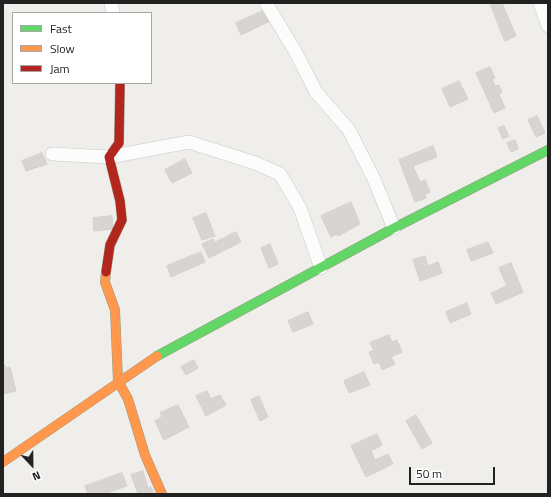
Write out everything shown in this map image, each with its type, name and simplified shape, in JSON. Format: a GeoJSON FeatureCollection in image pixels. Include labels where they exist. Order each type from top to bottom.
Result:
{"type":"FeatureCollection","features":[{"type":"Feature","properties":{"kind":"street"},"geometry":{"type":"LineString","coordinates":[[266,3],[295,51],[316,92],[349,130],[373,177],[394,228]]}},
{"type":"Feature","properties":{"kind":"street"},"geometry":{"type":"LineString","coordinates":[[540,3],[548,26]]}},
{"type":"Feature","properties":{"kind":"street"},"geometry":{"type":"LineString","coordinates":[[120,84],[119,143],[109,157],[120,201],[122,220],[110,245],[105,282],[115,310],[118,381],[128,400],[144,455],[162,494]]}},
{"type":"Feature","properties":{"kind":"street"},"geometry":{"type":"LineString","coordinates":[[52,154],[109,157],[189,142],[255,163],[280,174],[300,208],[321,268]]}},
{"type":"Feature","properties":{"kind":"street"},"geometry":{"type":"LineString","coordinates":[[3,462],[149,360],[394,228],[548,150]]}},
{"type":"Feature","properties":{"kind":"building"},"geometry":{"type":"Polygon","coordinates":[[[490,3],[502,3],[516,36],[505,41],[490,3]]]}},
{"type":"Feature","properties":{"kind":"building"},"geometry":{"type":"Polygon","coordinates":[[[265,10],[270,21],[241,35],[236,23],[265,10]]]}},
{"type":"Feature","properties":{"kind":"building"},"geometry":{"type":"Polygon","coordinates":[[[490,67],[495,78],[492,79],[495,86],[499,85],[502,92],[499,94],[505,108],[494,113],[476,73],[490,67]]]}},
{"type":"Feature","properties":{"kind":"building"},"geometry":{"type":"Polygon","coordinates":[[[459,81],[468,99],[450,107],[442,89],[459,81]]]}},
{"type":"Feature","properties":{"kind":"building"},"geometry":{"type":"Polygon","coordinates":[[[537,116],[545,133],[536,137],[528,120],[537,116]]]}},
{"type":"Feature","properties":{"kind":"building"},"geometry":{"type":"Polygon","coordinates":[[[504,126],[509,136],[503,139],[498,128],[504,126]]]}},
{"type":"Feature","properties":{"kind":"building"},"geometry":{"type":"Polygon","coordinates":[[[515,140],[518,149],[511,152],[507,143],[515,140]]]}},
{"type":"Feature","properties":{"kind":"building"},"geometry":{"type":"Polygon","coordinates":[[[433,146],[437,157],[413,166],[420,182],[425,180],[430,192],[425,194],[426,198],[415,202],[399,160],[433,146]]]}},
{"type":"Feature","properties":{"kind":"building"},"geometry":{"type":"Polygon","coordinates":[[[42,153],[47,164],[26,171],[22,161],[42,153]]]}},
{"type":"Feature","properties":{"kind":"building"},"geometry":{"type":"Polygon","coordinates":[[[185,159],[192,173],[172,183],[165,170],[185,159]]]}},
{"type":"Feature","properties":{"kind":"building"},"geometry":{"type":"Polygon","coordinates":[[[351,202],[360,224],[338,236],[337,234],[331,237],[321,216],[351,202]]]}},
{"type":"Feature","properties":{"kind":"building"},"geometry":{"type":"Polygon","coordinates":[[[206,213],[215,236],[202,240],[193,218],[206,213]]]}},
{"type":"Feature","properties":{"kind":"building"},"geometry":{"type":"Polygon","coordinates":[[[112,216],[113,229],[94,231],[93,218],[112,216]]]}},
{"type":"Feature","properties":{"kind":"building"},"geometry":{"type":"Polygon","coordinates":[[[236,232],[241,242],[209,258],[202,244],[213,239],[215,242],[236,232]]]}},
{"type":"Feature","properties":{"kind":"building"},"geometry":{"type":"Polygon","coordinates":[[[488,242],[493,253],[471,261],[467,250],[488,242]]]}},
{"type":"Feature","properties":{"kind":"building"},"geometry":{"type":"Polygon","coordinates":[[[270,244],[278,264],[269,268],[261,248],[270,244]]]}},
{"type":"Feature","properties":{"kind":"building"},"geometry":{"type":"Polygon","coordinates":[[[201,252],[205,262],[171,277],[167,266],[201,252]]]}},
{"type":"Feature","properties":{"kind":"building"},"geometry":{"type":"Polygon","coordinates":[[[425,256],[428,266],[438,262],[442,273],[420,281],[413,260],[425,256]]]}},
{"type":"Feature","properties":{"kind":"building"},"geometry":{"type":"Polygon","coordinates":[[[511,263],[523,292],[496,304],[491,293],[507,286],[499,268],[511,263]]]}},
{"type":"Feature","properties":{"kind":"building"},"geometry":{"type":"Polygon","coordinates":[[[467,303],[471,314],[450,323],[446,312],[467,303]]]}},
{"type":"Feature","properties":{"kind":"building"},"geometry":{"type":"Polygon","coordinates":[[[308,312],[313,324],[293,332],[288,321],[308,312]]]}},
{"type":"Feature","properties":{"kind":"building"},"geometry":{"type":"Polygon","coordinates":[[[389,335],[392,342],[397,340],[402,352],[391,357],[395,364],[382,370],[379,362],[374,364],[369,352],[374,350],[370,343],[389,335]]]}},
{"type":"Feature","properties":{"kind":"building"},"geometry":{"type":"Polygon","coordinates":[[[194,360],[198,368],[186,375],[181,367],[194,360]]]}},
{"type":"Feature","properties":{"kind":"building"},"geometry":{"type":"Polygon","coordinates":[[[3,365],[5,365],[5,368],[10,367],[16,391],[3,394],[3,365]]]}},
{"type":"Feature","properties":{"kind":"building"},"geometry":{"type":"Polygon","coordinates":[[[364,372],[370,385],[349,393],[344,381],[364,372]]]}},
{"type":"Feature","properties":{"kind":"building"},"geometry":{"type":"Polygon","coordinates":[[[207,391],[211,399],[220,395],[226,405],[206,416],[196,396],[207,391]]]}},
{"type":"Feature","properties":{"kind":"building"},"geometry":{"type":"Polygon","coordinates":[[[259,396],[268,417],[260,421],[251,400],[259,396]]]}},
{"type":"Feature","properties":{"kind":"building"},"geometry":{"type":"Polygon","coordinates":[[[178,405],[189,427],[164,440],[155,421],[162,417],[160,413],[178,405]]]}},
{"type":"Feature","properties":{"kind":"building"},"geometry":{"type":"Polygon","coordinates":[[[416,415],[432,443],[422,449],[406,421],[416,415]]]}},
{"type":"Feature","properties":{"kind":"building"},"geometry":{"type":"Polygon","coordinates":[[[377,434],[382,445],[371,451],[375,460],[388,454],[393,464],[366,477],[351,446],[377,434]]]}},
{"type":"Feature","properties":{"kind":"building"},"geometry":{"type":"Polygon","coordinates":[[[143,471],[148,488],[151,487],[154,494],[138,494],[131,475],[143,471]]]}},
{"type":"Feature","properties":{"kind":"building"},"geometry":{"type":"Polygon","coordinates":[[[122,473],[127,486],[104,494],[88,494],[85,486],[122,473]]]}},
{"type":"Feature","properties":{"kind":"traffic: fast"},"geometry":{"type":"LineString","coordinates":[[157,356],[394,228],[548,150]]}},
{"type":"Feature","properties":{"kind":"traffic: slow"},"geometry":{"type":"LineString","coordinates":[[106,272],[105,282],[115,310],[118,381],[128,399],[145,455],[162,494]]}},
{"type":"Feature","properties":{"kind":"traffic: slow"},"geometry":{"type":"LineString","coordinates":[[3,462],[157,356]]}},
{"type":"Feature","properties":{"kind":"traffic: jam"},"geometry":{"type":"LineString","coordinates":[[106,272],[110,245],[122,220],[120,201],[109,157],[119,143],[120,84]]}}]}
